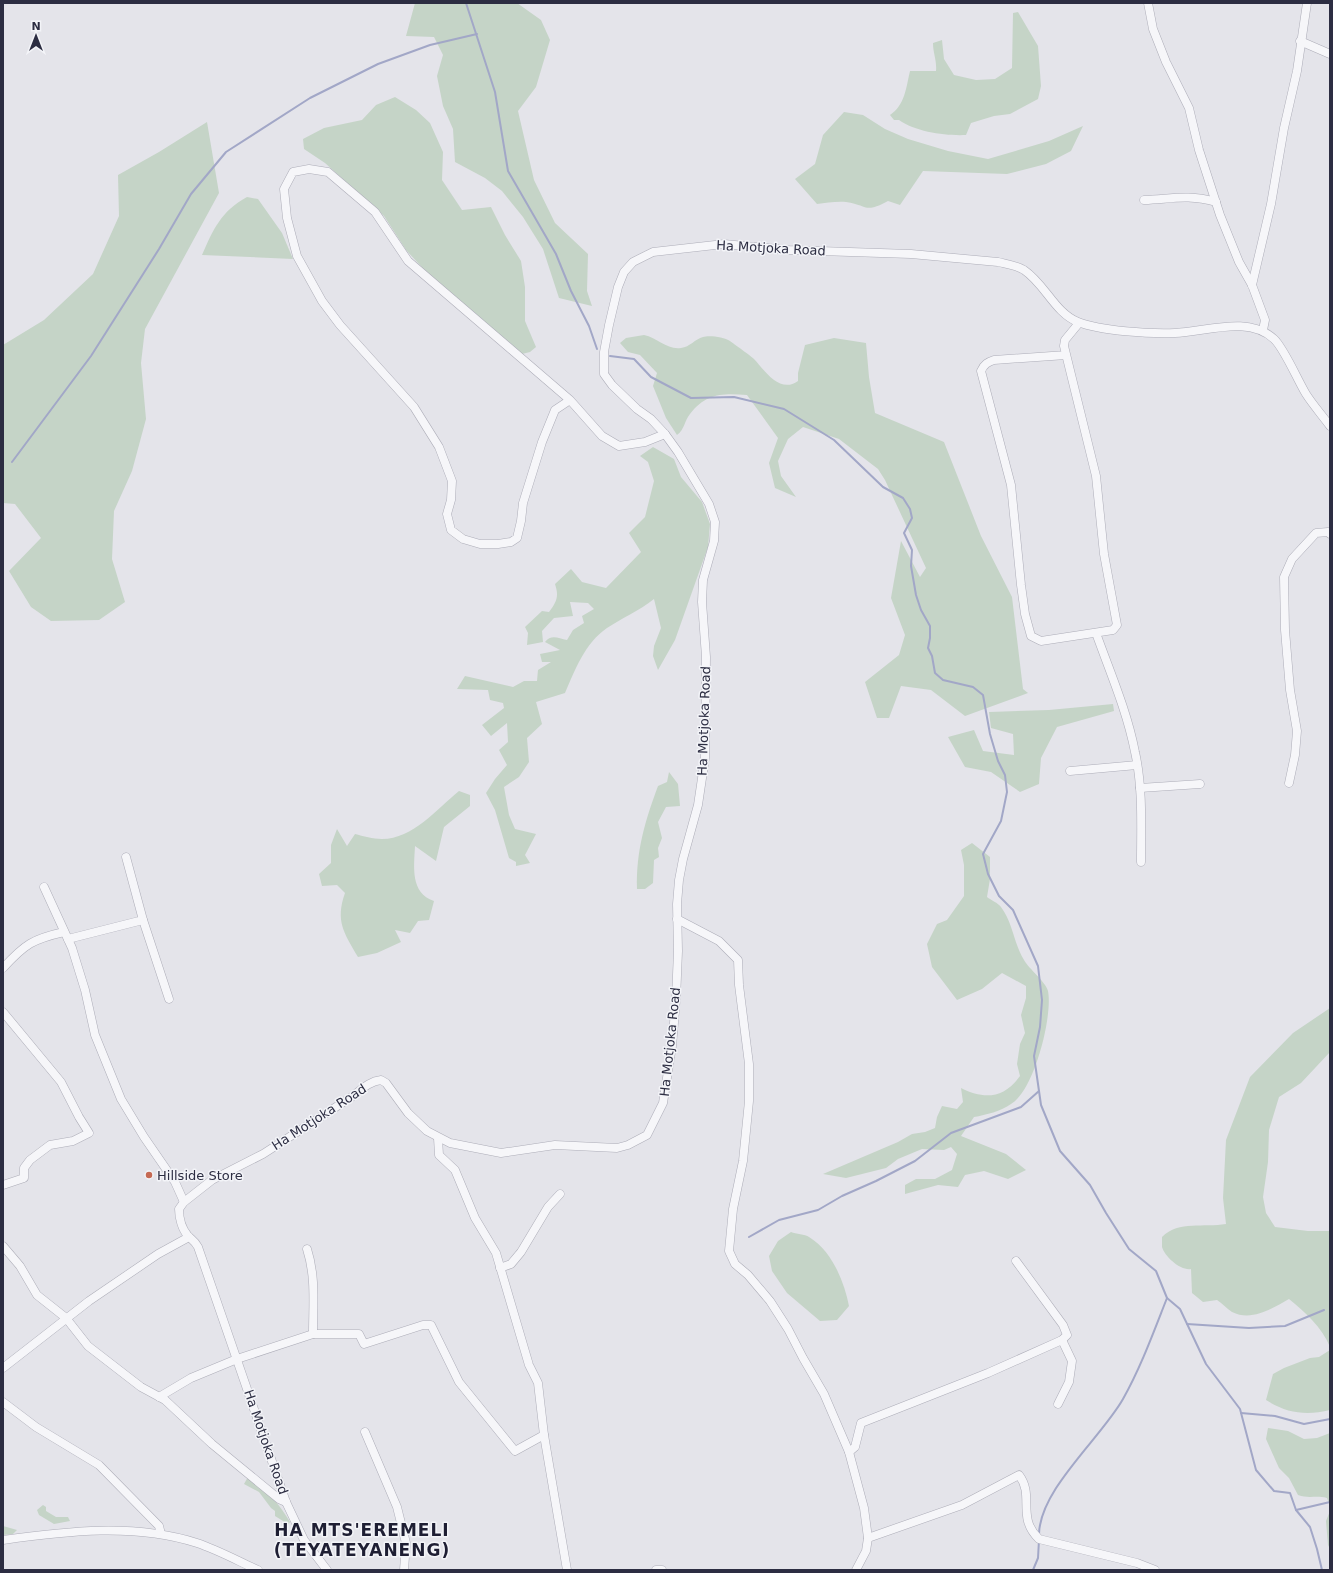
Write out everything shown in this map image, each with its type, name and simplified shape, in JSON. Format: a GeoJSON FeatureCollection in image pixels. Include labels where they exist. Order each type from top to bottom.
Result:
{"type":"FeatureCollection","features":[{"type":"Feature","properties":{"kind":"street"},"geometry":{"type":"LineString","coordinates":[[1148,3],[1153,29],[1166,62],[1189,108],[1199,150],[1216,202],[1239,262],[1252,286],[1265,320],[1263,330],[1276,340],[1306,395],[1330,426]]}},
{"type":"Feature","properties":{"kind":"street"},"geometry":{"type":"LineString","coordinates":[[1252,286],[1271,204],[1284,128],[1297,71],[1300,41],[1307,3]]}},
{"type":"Feature","properties":{"kind":"street"},"geometry":{"type":"LineString","coordinates":[[1300,41],[1330,54]]}},
{"type":"Feature","properties":{"kind":"street"},"geometry":{"type":"LineString","coordinates":[[570,400],[555,410],[542,442],[523,503],[517,538],[511,542],[480,544],[463,539],[451,530],[447,514],[451,500],[452,481],[439,447],[414,407],[340,325],[318,294],[297,256],[287,218],[284,189],[293,172],[309,169],[328,172],[375,212],[408,261],[570,400],[602,436],[619,446],[645,442],[665,434]]}},
{"type":"Feature","properties":{"kind":"street"},"geometry":{"type":"LineString","coordinates":[[1144,200],[1176,196],[1197,197],[1216,202]]}},
{"type":"Feature","properties":{"kind":"street","name":"Ha Motjoka Road"},"geometry":{"type":"LineString","coordinates":[[327,1570],[304,1540],[286,1502],[196,1242],[189,1238],[184,1229],[179,1212],[184,1202],[212,1180],[263,1154],[376,1080],[381,1080],[386,1083],[418,1125],[438,1138],[450,1143],[501,1153],[555,1145],[617,1148],[636,1142],[646,1134],[663,1103],[672,1046],[678,972],[677,919],[679,888],[683,859],[698,805],[705,758],[706,657],[702,602],[703,580],[714,542],[715,522],[709,504],[678,452],[665,434],[651,419],[637,409],[612,385],[604,374],[605,346],[618,287],[624,272],[633,262],[653,252],[724,244],[802,250],[911,254],[998,262],[1022,269],[1031,276],[1065,314],[1079,322],[1108,328],[1158,333],[1242,326],[1263,330]]}},
{"type":"Feature","properties":{"kind":"street"},"geometry":{"type":"LineString","coordinates":[[1066,355],[987,362],[983,366],[982,378],[1011,485],[1025,614],[1031,636],[1041,641],[1113,630],[1117,625],[1104,554],[1096,476],[1066,355],[1065,340],[1079,322]]}},
{"type":"Feature","properties":{"kind":"street"},"geometry":{"type":"LineString","coordinates":[[1289,783],[1295,755],[1297,731],[1290,690],[1285,630],[1284,577],[1292,559],[1316,533],[1328,532],[1330,534]]}},
{"type":"Feature","properties":{"kind":"street"},"geometry":{"type":"LineString","coordinates":[[1096,633],[1124,712],[1137,765],[1140,788],[1141,862]]}},
{"type":"Feature","properties":{"kind":"street"},"geometry":{"type":"LineString","coordinates":[[1070,771],[1137,765]]}},
{"type":"Feature","properties":{"kind":"street"},"geometry":{"type":"LineString","coordinates":[[1140,788],[1200,784]]}},
{"type":"Feature","properties":{"kind":"street"},"geometry":{"type":"LineString","coordinates":[[126,857],[143,920],[168,999]]}},
{"type":"Feature","properties":{"kind":"street"},"geometry":{"type":"LineString","coordinates":[[44,887],[66,935],[85,990],[96,1035],[121,1099],[144,1137],[175,1182],[184,1202]]}},
{"type":"Feature","properties":{"kind":"street"},"geometry":{"type":"LineString","coordinates":[[677,919],[719,941],[738,960],[739,984],[749,1064],[749,1101],[743,1161],[732,1209],[729,1250],[735,1264],[748,1275],[770,1301],[788,1329],[824,1394],[849,1452],[864,1508],[868,1538],[866,1550],[856,1570]]}},
{"type":"Feature","properties":{"kind":"street"},"geometry":{"type":"LineString","coordinates":[[3,968],[25,946],[39,938],[66,935],[143,920]]}},
{"type":"Feature","properties":{"kind":"street"},"geometry":{"type":"LineString","coordinates":[[3,1012],[61,1082],[89,1133],[73,1141],[50,1146],[30,1160],[24,1168],[24,1178],[3,1185]]}},
{"type":"Feature","properties":{"kind":"street"},"geometry":{"type":"LineString","coordinates":[[438,1138],[439,1154],[456,1170],[475,1218],[496,1253],[529,1365],[538,1384],[544,1435],[567,1570]]}},
{"type":"Feature","properties":{"kind":"street"},"geometry":{"type":"LineString","coordinates":[[500,1268],[511,1264],[521,1252],[548,1207],[560,1194]]}},
{"type":"Feature","properties":{"kind":"street"},"geometry":{"type":"LineString","coordinates":[[3,1368],[66,1318],[146,1262],[189,1238]]}},
{"type":"Feature","properties":{"kind":"street"},"geometry":{"type":"LineString","coordinates":[[3,1246],[20,1266],[36,1295],[66,1318],[88,1346],[141,1387],[159,1397],[279,1499],[286,1502]]}},
{"type":"Feature","properties":{"kind":"street"},"geometry":{"type":"LineString","coordinates":[[307,1249],[312,1265],[314,1283],[314,1334]]}},
{"type":"Feature","properties":{"kind":"street"},"geometry":{"type":"LineString","coordinates":[[849,1452],[855,1447],[861,1423],[988,1373],[1062,1340],[1067,1335],[1063,1325],[1016,1261]]}},
{"type":"Feature","properties":{"kind":"street"},"geometry":{"type":"LineString","coordinates":[[159,1397],[191,1378],[237,1359],[314,1334],[359,1334],[364,1344],[416,1327],[431,1326],[459,1382],[515,1451],[544,1435]]}},
{"type":"Feature","properties":{"kind":"street"},"geometry":{"type":"LineString","coordinates":[[1058,1404],[1069,1382],[1072,1361],[1062,1340]]}},
{"type":"Feature","properties":{"kind":"street"},"geometry":{"type":"LineString","coordinates":[[3,1402],[36,1427],[99,1465],[159,1526],[161,1534]]}},
{"type":"Feature","properties":{"kind":"street"},"geometry":{"type":"LineString","coordinates":[[366,1432],[397,1507],[406,1543],[404,1552],[404,1570]]}},
{"type":"Feature","properties":{"kind":"street"},"geometry":{"type":"LineString","coordinates":[[868,1538],[962,1505],[1019,1475],[1025,1483],[1027,1519],[1030,1531],[1039,1539],[1138,1563],[1155,1570]]}},
{"type":"Feature","properties":{"kind":"street"},"geometry":{"type":"LineString","coordinates":[[3,1540],[104,1530],[161,1534],[197,1543],[258,1570]]}},
{"type":"Feature","properties":{"kind":"street"},"geometry":{"type":"LineString","coordinates":[[656,1570],[662,1570]]}},
{"type":"Feature","properties":{"kind":"green space"},"geometry":{"type":"Polygon","coordinates":[[[415,3],[517,3],[541,20],[550,40],[536,87],[518,111],[534,180],[555,223],[588,254],[587,291],[592,306],[559,298],[543,249],[523,217],[502,191],[485,178],[455,162],[453,129],[443,106],[437,76],[443,55],[434,37],[406,36],[415,3]]]}},
{"type":"Feature","properties":{"kind":"green space"},"geometry":{"type":"Polygon","coordinates":[[[1018,12],[1038,46],[1041,86],[1038,99],[1010,114],[994,116],[971,123],[966,135],[949,135],[931,132],[914,128],[899,120],[894,120],[890,115],[902,101],[910,71],[936,71],[933,43],[942,40],[944,59],[954,75],[976,80],[995,79],[1012,68],[1013,13],[1018,12]]]}},
{"type":"Feature","properties":{"kind":"green space"},"geometry":{"type":"Polygon","coordinates":[[[395,97],[416,110],[430,123],[443,152],[442,180],[462,210],[491,207],[505,235],[521,261],[525,287],[525,321],[536,347],[530,352],[522,354],[430,276],[406,250],[384,216],[325,163],[304,149],[303,139],[324,128],[362,120],[376,105],[395,97]]]}},
{"type":"Feature","properties":{"kind":"green space"},"geometry":{"type":"Polygon","coordinates":[[[844,112],[863,115],[885,129],[908,139],[948,151],[988,159],[1049,141],[1083,126],[1071,151],[1046,164],[1007,174],[923,171],[900,205],[888,201],[870,208],[846,202],[817,204],[795,179],[815,164],[823,135],[844,112]]]}},
{"type":"Feature","properties":{"kind":"green space"},"geometry":{"type":"Polygon","coordinates":[[[207,122],[219,193],[145,329],[141,363],[146,419],[132,471],[114,511],[112,559],[125,602],[99,620],[51,621],[31,607],[9,571],[41,538],[15,504],[3,503],[3,345],[44,320],[93,274],[119,216],[118,175],[159,152],[207,122]]]}},
{"type":"Feature","properties":{"kind":"green space"},"geometry":{"type":"Polygon","coordinates":[[[247,197],[258,199],[282,233],[293,259],[202,255],[214,229],[224,215],[238,202],[247,197]]]}},
{"type":"Feature","properties":{"kind":"green space"},"geometry":{"type":"Polygon","coordinates":[[[644,335],[667,346],[676,348],[690,345],[706,336],[724,338],[752,357],[773,379],[785,385],[798,381],[798,373],[805,345],[834,338],[866,343],[869,377],[875,413],[944,442],[981,536],[1012,597],[1023,689],[1028,693],[965,716],[931,690],[901,686],[889,718],[877,718],[865,682],[899,655],[905,635],[891,598],[901,541],[920,577],[926,568],[885,480],[878,469],[839,439],[803,427],[788,439],[778,461],[781,476],[796,497],[775,488],[769,463],[778,438],[747,395],[730,394],[716,396],[702,402],[690,414],[682,430],[677,435],[666,418],[653,386],[657,373],[640,355],[628,352],[620,343],[626,338],[644,335]]]}},
{"type":"Feature","properties":{"kind":"green space"},"geometry":{"type":"Polygon","coordinates":[[[653,447],[674,459],[681,477],[702,502],[710,524],[708,547],[675,640],[658,670],[653,656],[654,646],[661,628],[654,599],[599,634],[587,649],[565,693],[536,702],[542,724],[527,738],[529,762],[519,777],[504,787],[509,815],[515,829],[536,834],[525,855],[530,863],[516,866],[516,862],[509,858],[495,810],[486,793],[507,765],[499,750],[508,742],[507,723],[491,736],[482,725],[504,708],[503,703],[490,700],[488,690],[457,689],[465,676],[513,687],[524,681],[537,681],[538,670],[551,662],[542,662],[540,654],[560,650],[545,642],[552,637],[567,640],[573,630],[584,623],[582,616],[594,609],[588,603],[570,602],[573,616],[554,618],[542,631],[543,642],[527,645],[528,633],[525,627],[542,611],[549,612],[556,599],[557,592],[555,584],[571,569],[582,582],[606,588],[641,552],[629,533],[645,517],[654,481],[648,462],[640,456],[653,447]]]}},
{"type":"Feature","properties":{"kind":"green space"},"geometry":{"type":"Polygon","coordinates":[[[1113,704],[1114,711],[1057,727],[1041,758],[1039,784],[1020,792],[991,772],[965,767],[948,737],[974,730],[983,751],[1014,755],[1013,734],[991,728],[989,712],[1049,710],[1113,704]]]}},
{"type":"Feature","properties":{"kind":"green space"},"geometry":{"type":"Polygon","coordinates":[[[669,772],[678,784],[680,806],[666,807],[658,822],[662,838],[658,848],[659,857],[654,860],[653,883],[645,889],[637,889],[638,862],[645,824],[658,786],[667,782],[669,772]]]}},
{"type":"Feature","properties":{"kind":"green space"},"geometry":{"type":"Polygon","coordinates":[[[459,791],[470,795],[470,806],[444,827],[436,861],[415,846],[414,871],[417,886],[426,897],[434,901],[429,920],[418,921],[410,933],[395,930],[401,942],[377,953],[358,957],[342,926],[341,911],[345,893],[337,885],[322,886],[319,874],[331,863],[331,845],[337,829],[347,846],[355,834],[379,839],[393,838],[414,829],[424,822],[459,791]]]}},
{"type":"Feature","properties":{"kind":"green space"},"geometry":{"type":"Polygon","coordinates":[[[972,843],[990,857],[990,879],[987,897],[1000,906],[1005,913],[1024,960],[1047,987],[1049,1002],[1045,1034],[1034,1069],[1027,1084],[1019,1096],[1003,1109],[974,1117],[961,1136],[1006,1154],[1026,1170],[1008,1179],[984,1171],[965,1175],[958,1187],[938,1185],[905,1194],[905,1185],[916,1179],[935,1179],[952,1170],[957,1154],[951,1147],[944,1150],[922,1149],[898,1159],[886,1168],[846,1178],[823,1174],[898,1142],[912,1134],[925,1132],[935,1128],[937,1117],[942,1106],[957,1109],[963,1102],[961,1088],[978,1094],[994,1095],[1007,1089],[1020,1076],[1017,1064],[1020,1044],[1025,1033],[1021,1015],[1026,998],[1026,986],[1002,973],[982,989],[957,1000],[932,967],[927,944],[937,924],[947,920],[964,896],[964,865],[961,850],[972,843]]]}},
{"type":"Feature","properties":{"kind":"green space"},"geometry":{"type":"Polygon","coordinates":[[[1330,1008],[1330,1052],[1301,1083],[1279,1097],[1269,1130],[1268,1162],[1263,1197],[1266,1213],[1275,1227],[1308,1231],[1330,1231],[1330,1347],[1318,1326],[1289,1299],[1269,1310],[1255,1315],[1240,1315],[1232,1312],[1217,1300],[1203,1302],[1192,1293],[1191,1269],[1178,1266],[1166,1255],[1162,1247],[1162,1237],[1176,1228],[1184,1226],[1226,1224],[1223,1198],[1226,1140],[1250,1077],[1293,1033],[1330,1008]]]}},
{"type":"Feature","properties":{"kind":"green space"},"geometry":{"type":"Polygon","coordinates":[[[791,1232],[807,1236],[817,1243],[836,1267],[847,1296],[849,1306],[837,1320],[820,1321],[787,1293],[772,1271],[769,1256],[778,1241],[791,1232]]]}},
{"type":"Feature","properties":{"kind":"green space"},"geometry":{"type":"Polygon","coordinates":[[[1330,1350],[1330,1410],[1313,1413],[1296,1412],[1281,1408],[1266,1400],[1273,1374],[1310,1358],[1319,1357],[1330,1350]]]}},
{"type":"Feature","properties":{"kind":"green space"},"geometry":{"type":"Polygon","coordinates":[[[1268,1428],[1288,1431],[1304,1439],[1317,1438],[1330,1433],[1330,1506],[1327,1498],[1298,1495],[1289,1478],[1279,1468],[1266,1439],[1268,1428]]]}},
{"type":"Feature","properties":{"kind":"green space"},"geometry":{"type":"Polygon","coordinates":[[[248,1477],[272,1497],[286,1515],[290,1522],[284,1531],[283,1521],[275,1516],[275,1511],[259,1492],[244,1484],[248,1477]]]}},
{"type":"Feature","properties":{"kind":"green space"},"geometry":{"type":"Polygon","coordinates":[[[43,1505],[46,1507],[46,1511],[56,1517],[68,1517],[70,1521],[54,1524],[39,1515],[37,1510],[43,1505]]]}},
{"type":"Feature","properties":{"kind":"green space"},"geometry":{"type":"Polygon","coordinates":[[[1330,1511],[1330,1549],[1328,1545],[1326,1521],[1330,1511]]]}},
{"type":"Feature","properties":{"kind":"green space"},"geometry":{"type":"Polygon","coordinates":[[[3,1526],[17,1530],[13,1534],[3,1535],[3,1526]]]}},
{"type":"Feature","properties":{"kind":"waterway"},"geometry":{"type":"LineString","coordinates":[[466,3],[495,92],[508,171],[556,254],[571,291],[589,326],[597,349]]}},
{"type":"Feature","properties":{"kind":"waterway"},"geometry":{"type":"LineString","coordinates":[[12,462],[91,356],[159,249],[191,194],[226,152],[310,98],[378,64],[430,45],[477,34]]}},
{"type":"Feature","properties":{"kind":"waterway"},"geometry":{"type":"LineString","coordinates":[[610,356],[634,359],[651,377],[691,398],[734,397],[784,409],[834,440],[883,487],[903,498],[910,509],[912,518],[904,533],[912,550],[911,566],[916,595],[921,610],[930,626],[928,648],[932,656],[935,673],[943,680],[973,687],[983,695],[990,734],[998,761],[1005,775],[1007,792],[1001,821],[983,854],[988,874],[999,896],[1013,910],[1038,966],[1042,1000],[1040,1027],[1034,1056],[1041,1105],[1060,1151],[1090,1185],[1129,1249],[1156,1271],[1167,1298],[1180,1309],[1206,1364],[1240,1409],[1256,1470],[1274,1491],[1290,1493],[1296,1510],[1310,1527],[1322,1570]]}},
{"type":"Feature","properties":{"kind":"waterway"},"geometry":{"type":"LineString","coordinates":[[749,1237],[779,1220],[818,1210],[842,1196],[876,1181],[915,1161],[951,1133],[1021,1107],[1039,1091]]}},
{"type":"Feature","properties":{"kind":"waterway"},"geometry":{"type":"LineString","coordinates":[[1039,1534],[1042,1517],[1049,1499],[1073,1464],[1113,1414],[1130,1387],[1167,1298]]}},
{"type":"Feature","properties":{"kind":"waterway"},"geometry":{"type":"LineString","coordinates":[[1187,1324],[1249,1328],[1285,1326],[1324,1310]]}},
{"type":"Feature","properties":{"kind":"waterway"},"geometry":{"type":"LineString","coordinates":[[1241,1413],[1275,1416],[1304,1424],[1330,1419]]}},
{"type":"Feature","properties":{"kind":"waterway"},"geometry":{"type":"LineString","coordinates":[[1296,1510],[1330,1502]]}},
{"type":"Feature","properties":{"kind":"waterway"},"geometry":{"type":"LineString","coordinates":[[1033,1570],[1038,1558],[1039,1540]]}},
{"type":"Feature","properties":{"kind":"place","name":"Hillside Store"},"geometry":{"type":"Point","coordinates":[149,1175]}},
{"type":"Feature","properties":{"kind":"district","name":"HA MTS'EREMELI (TEYATEYANENG)"},"geometry":{"type":"Point","coordinates":[362,1540]}}]}
